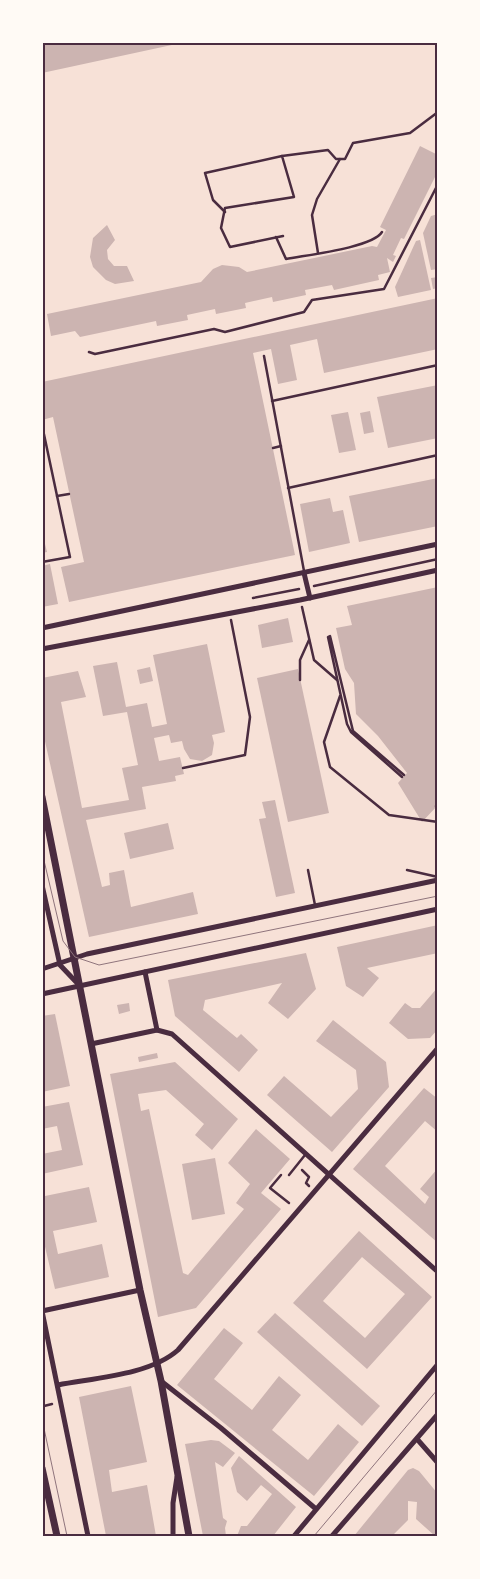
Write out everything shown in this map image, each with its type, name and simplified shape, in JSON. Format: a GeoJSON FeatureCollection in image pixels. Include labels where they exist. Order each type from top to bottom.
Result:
{"type":"FeatureCollection","features":[{"type":"Feature","properties":{"kind":"street"},"geometry":{"type":"LineString","coordinates":[[42,628],[438,544]]}},
{"type":"Feature","properties":{"kind":"street"},"geometry":{"type":"LineString","coordinates":[[42,649],[230,614],[438,570]]}},
{"type":"Feature","properties":{"kind":"street"},"geometry":{"type":"LineString","coordinates":[[304,572],[310,598]]}},
{"type":"Feature","properties":{"kind":"street"},"geometry":{"type":"LineString","coordinates":[[42,796],[140,1290],[161,1381],[189,1536]]}},
{"type":"Feature","properties":{"kind":"street"},"geometry":{"type":"LineString","coordinates":[[42,968],[60,964],[75,957],[438,880]]}},
{"type":"Feature","properties":{"kind":"street"},"geometry":{"type":"LineString","coordinates":[[42,885],[60,964],[80,985]]}},
{"type":"Feature","properties":{"kind":"street"},"geometry":{"type":"LineString","coordinates":[[42,994],[438,910]]}},
{"type":"Feature","properties":{"kind":"street"},"geometry":{"type":"LineString","coordinates":[[145,972],[157,1030]]}},
{"type":"Feature","properties":{"kind":"street"},"geometry":{"type":"LineString","coordinates":[[91,1044],[157,1030],[172,1034],[438,1272]]}},
{"type":"Feature","properties":{"kind":"street"},"geometry":{"type":"LineString","coordinates":[[58,1386],[138,1369],[172,1355],[184,1344],[438,1048]]}},
{"type":"Feature","properties":{"kind":"street"},"geometry":{"type":"LineString","coordinates":[[88,1536],[42,1311],[140,1290]]}},
{"type":"Feature","properties":{"kind":"street"},"geometry":{"type":"LineString","coordinates":[[294,1536],[438,1364]]}},
{"type":"Feature","properties":{"kind":"street"},"geometry":{"type":"LineString","coordinates":[[161,1381],[221,1428],[316,1509]]}},
{"type":"Feature","properties":{"kind":"street"},"geometry":{"type":"LineString","coordinates":[[332,1536],[438,1414]]}},
{"type":"Feature","properties":{"kind":"street"},"geometry":{"type":"LineString","coordinates":[[417,1439],[438,1463]]}},
{"type":"Feature","properties":{"kind":"street"},"geometry":{"type":"LineString","coordinates":[[42,1468],[57,1536]]}},
{"type":"Feature","properties":{"kind":"street"},"geometry":{"type":"LineString","coordinates":[[174,1536],[173,1503],[178,1472]]}},
{"type":"Feature","properties":{"kind":"lane"},"geometry":{"type":"LineString","coordinates":[[225,212],[214,200],[205,173],[282,156],[328,150],[336,160],[345,159],[353,143],[410,133],[438,112]]}},
{"type":"Feature","properties":{"kind":"lane"},"geometry":{"type":"LineString","coordinates":[[282,156],[294,197],[226,208],[221,228],[230,247],[283,236]]}},
{"type":"Feature","properties":{"kind":"lane"},"geometry":{"type":"LineString","coordinates":[[318,253],[312,215],[317,198],[340,159]]}},
{"type":"Feature","properties":{"kind":"lane"},"geometry":{"type":"LineString","coordinates":[[89,352],[95,354],[214,329],[225,332],[304,312],[312,300],[384,289],[438,184]]}},
{"type":"Feature","properties":{"kind":"lane"},"geometry":{"type":"LineString","coordinates":[[276,237],[286,259],[363,242],[379,236],[382,232]]}},
{"type":"Feature","properties":{"kind":"lane"},"geometry":{"type":"LineString","coordinates":[[264,356],[304,572]]}},
{"type":"Feature","properties":{"kind":"lane"},"geometry":{"type":"LineString","coordinates":[[272,401],[438,365]]}},
{"type":"Feature","properties":{"kind":"lane"},"geometry":{"type":"LineString","coordinates":[[42,425],[70,557],[42,562]]}},
{"type":"Feature","properties":{"kind":"lane"},"geometry":{"type":"LineString","coordinates":[[273,448],[281,446]]}},
{"type":"Feature","properties":{"kind":"lane"},"geometry":{"type":"LineString","coordinates":[[288,488],[438,455]]}},
{"type":"Feature","properties":{"kind":"lane"},"geometry":{"type":"LineString","coordinates":[[58,496],[69,494]]}},
{"type":"Feature","properties":{"kind":"lane"},"geometry":{"type":"LineString","coordinates":[[308,870],[315,905]]}},
{"type":"Feature","properties":{"kind":"lane"},"geometry":{"type":"LineString","coordinates":[[407,870],[438,877]]}},
{"type":"Feature","properties":{"kind":"lane"},"geometry":{"type":"LineString","coordinates":[[289,1175],[306,1155]]}},
{"type":"Feature","properties":{"kind":"path"},"geometry":{"type":"LineString","coordinates":[[323,584],[438,559]]}},
{"type":"Feature","properties":{"kind":"path"},"geometry":{"type":"LineString","coordinates":[[300,600],[314,660],[338,681]]}},
{"type":"Feature","properties":{"kind":"path"},"geometry":{"type":"LineString","coordinates":[[183,768],[245,755],[250,717],[230,614]]}},
{"type":"Feature","properties":{"kind":"path"},"geometry":{"type":"LineString","coordinates":[[330,636],[353,731],[403,776],[351,732],[347,724],[338,681],[328,637],[330,636]]}},
{"type":"Feature","properties":{"kind":"path"},"geometry":{"type":"LineString","coordinates":[[300,680],[300,660],[309,638]]}},
{"type":"Feature","properties":{"kind":"path"},"geometry":{"type":"LineString","coordinates":[[340,695],[324,742],[330,767],[389,815],[438,822]]}},
{"type":"Feature","properties":{"kind":"path"},"geometry":{"type":"LineString","coordinates":[[44,1406],[56,1404]]}},
{"type":"Feature","properties":{"kind":"building"},"geometry":{"type":"Polygon","coordinates":[[[42,42],[181,42],[181,43],[42,73],[42,42]]]}},
{"type":"Feature","properties":{"kind":"building"},"geometry":{"type":"Polygon","coordinates":[[[420,146],[438,155],[438,171],[404,239],[401,238],[393,255],[396,256],[393,262],[387,258],[390,272],[378,275],[379,280],[334,290],[332,285],[305,290],[306,295],[273,302],[272,297],[245,303],[246,308],[216,314],[215,309],[187,315],[188,320],[157,326],[156,321],[80,337],[75,331],[51,336],[47,314],[201,282],[213,269],[222,265],[239,267],[247,272],[372,246],[377,247],[386,230],[380,227],[420,146]]]}},
{"type":"Feature","properties":{"kind":"building"},"geometry":{"type":"Polygon","coordinates":[[[438,214],[438,269],[431,270],[423,233],[431,216],[438,214]]]}},
{"type":"Feature","properties":{"kind":"building"},"geometry":{"type":"Polygon","coordinates":[[[107,225],[115,240],[107,250],[108,259],[114,266],[127,266],[134,281],[115,284],[106,280],[93,267],[90,257],[93,238],[107,225]]]}},
{"type":"Feature","properties":{"kind":"building"},"geometry":{"type":"Polygon","coordinates":[[[420,240],[431,290],[398,297],[395,287],[416,241],[420,240]]]}},
{"type":"Feature","properties":{"kind":"building"},"geometry":{"type":"Polygon","coordinates":[[[438,277],[438,288],[433,289],[431,278],[438,277]]]}},
{"type":"Feature","properties":{"kind":"building"},"geometry":{"type":"Polygon","coordinates":[[[438,298],[438,349],[324,373],[317,339],[290,345],[297,380],[278,384],[271,349],[253,353],[295,555],[69,602],[61,567],[84,562],[53,417],[42,420],[42,382],[438,298]]]}},
{"type":"Feature","properties":{"kind":"building"},"geometry":{"type":"Polygon","coordinates":[[[438,385],[438,438],[388,448],[377,397],[438,385]]]}},
{"type":"Feature","properties":{"kind":"building"},"geometry":{"type":"Polygon","coordinates":[[[370,411],[374,432],[364,434],[360,413],[370,411]]]}},
{"type":"Feature","properties":{"kind":"building"},"geometry":{"type":"Polygon","coordinates":[[[348,412],[356,450],[339,453],[331,415],[348,412]]]}},
{"type":"Feature","properties":{"kind":"building"},"geometry":{"type":"Polygon","coordinates":[[[438,478],[438,526],[359,542],[349,496],[438,478]]]}},
{"type":"Feature","properties":{"kind":"building"},"geometry":{"type":"Polygon","coordinates":[[[330,498],[333,512],[343,510],[350,543],[309,552],[300,504],[330,498]]]}},
{"type":"Feature","properties":{"kind":"building"},"geometry":{"type":"Polygon","coordinates":[[[42,532],[47,552],[42,553],[42,532]]]}},
{"type":"Feature","properties":{"kind":"building"},"geometry":{"type":"Polygon","coordinates":[[[50,564],[58,604],[42,607],[42,566],[50,564]]]}},
{"type":"Feature","properties":{"kind":"building"},"geometry":{"type":"Polygon","coordinates":[[[438,587],[438,805],[422,822],[398,783],[407,773],[378,736],[356,714],[354,683],[345,669],[336,628],[352,625],[347,606],[438,587]]]}},
{"type":"Feature","properties":{"kind":"building"},"geometry":{"type":"Polygon","coordinates":[[[288,618],[293,642],[262,648],[258,625],[288,618]]]}},
{"type":"Feature","properties":{"kind":"building"},"geometry":{"type":"Polygon","coordinates":[[[207,644],[225,732],[212,735],[214,743],[212,755],[202,761],[190,759],[182,741],[171,743],[169,735],[154,738],[159,761],[180,757],[184,774],[175,776],[176,781],[142,787],[146,809],[86,820],[102,887],[110,885],[109,873],[124,870],[131,907],[193,892],[198,914],[89,937],[42,728],[42,678],[78,671],[86,697],[61,702],[82,808],[129,800],[122,768],[138,765],[127,712],[103,716],[93,666],[117,662],[126,707],[147,703],[152,727],[167,724],[153,655],[207,644]]]}},
{"type":"Feature","properties":{"kind":"building"},"geometry":{"type":"Polygon","coordinates":[[[150,667],[153,681],[140,684],[137,670],[150,667]]]}},
{"type":"Feature","properties":{"kind":"building"},"geometry":{"type":"Polygon","coordinates":[[[298,669],[329,813],[288,822],[257,678],[298,669]]]}},
{"type":"Feature","properties":{"kind":"building"},"geometry":{"type":"Polygon","coordinates":[[[275,800],[295,893],[276,897],[259,819],[266,818],[262,802],[275,800]]]}},
{"type":"Feature","properties":{"kind":"building"},"geometry":{"type":"Polygon","coordinates":[[[168,823],[174,849],[130,859],[124,833],[168,823]]]}},
{"type":"Feature","properties":{"kind":"building"},"geometry":{"type":"Polygon","coordinates":[[[438,925],[438,953],[367,968],[379,978],[363,997],[346,986],[337,947],[438,925]]]}},
{"type":"Feature","properties":{"kind":"building"},"geometry":{"type":"Polygon","coordinates":[[[306,953],[316,989],[288,1019],[268,1003],[282,983],[205,1000],[203,1010],[237,1038],[241,1034],[258,1050],[239,1072],[175,1016],[168,980],[306,953]]]}},
{"type":"Feature","properties":{"kind":"building"},"geometry":{"type":"Polygon","coordinates":[[[438,987],[438,1029],[430,1038],[408,1039],[389,1023],[405,1003],[412,1008],[420,1008],[438,987]]]}},
{"type":"Feature","properties":{"kind":"building"},"geometry":{"type":"Polygon","coordinates":[[[129,1003],[130,1011],[119,1014],[117,1005],[129,1003]]]}},
{"type":"Feature","properties":{"kind":"building"},"geometry":{"type":"Polygon","coordinates":[[[55,1014],[70,1086],[42,1092],[42,1016],[55,1014]]]}},
{"type":"Feature","properties":{"kind":"building"},"geometry":{"type":"Polygon","coordinates":[[[333,1020],[386,1062],[389,1087],[332,1152],[267,1095],[284,1076],[331,1117],[358,1089],[356,1070],[316,1041],[333,1020]]]}},
{"type":"Feature","properties":{"kind":"building"},"geometry":{"type":"Polygon","coordinates":[[[157,1053],[158,1058],[139,1062],[138,1057],[157,1053]]]}},
{"type":"Feature","properties":{"kind":"building"},"geometry":{"type":"Polygon","coordinates":[[[175,1062],[238,1119],[212,1150],[195,1135],[204,1124],[166,1090],[138,1094],[141,1111],[149,1109],[183,1273],[188,1275],[244,1209],[236,1203],[250,1184],[228,1163],[256,1129],[290,1159],[261,1193],[281,1209],[196,1308],[158,1317],[110,1074],[175,1062]]]}},
{"type":"Feature","properties":{"kind":"building"},"geometry":{"type":"Polygon","coordinates":[[[424,1088],[438,1099],[438,1132],[425,1121],[385,1166],[425,1204],[429,1197],[420,1189],[438,1168],[438,1243],[353,1169],[424,1088]]]}},
{"type":"Feature","properties":{"kind":"building"},"geometry":{"type":"Polygon","coordinates":[[[69,1102],[83,1165],[42,1174],[42,1154],[62,1150],[57,1126],[42,1129],[42,1107],[69,1102]]]}},
{"type":"Feature","properties":{"kind":"building"},"geometry":{"type":"Polygon","coordinates":[[[215,1158],[225,1214],[192,1220],[182,1164],[215,1158]]]}},
{"type":"Feature","properties":{"kind":"building"},"geometry":{"type":"Polygon","coordinates":[[[42,1187],[45,1196],[89,1187],[97,1222],[53,1231],[58,1254],[102,1244],[109,1277],[55,1289],[42,1234],[42,1187]]]}},
{"type":"Feature","properties":{"kind":"building"},"geometry":{"type":"Polygon","coordinates":[[[359,1231],[432,1297],[367,1369],[293,1303],[359,1231]],[[362,1257],[323,1301],[365,1338],[405,1294],[362,1257]]]}},
{"type":"Feature","properties":{"kind":"building"},"geometry":{"type":"Polygon","coordinates":[[[275,1313],[380,1406],[362,1426],[257,1332],[275,1313]]]}},
{"type":"Feature","properties":{"kind":"building"},"geometry":{"type":"Polygon","coordinates":[[[224,1328],[243,1343],[214,1379],[252,1410],[279,1376],[301,1395],[272,1430],[308,1460],[338,1424],[359,1442],[314,1496],[177,1385],[224,1328]]]}},
{"type":"Feature","properties":{"kind":"building"},"geometry":{"type":"Polygon","coordinates":[[[131,1386],[147,1462],[109,1470],[112,1492],[147,1485],[156,1536],[106,1536],[79,1397],[131,1386]]]}},
{"type":"Feature","properties":{"kind":"building"},"geometry":{"type":"Polygon","coordinates":[[[211,1440],[219,1441],[235,1453],[223,1467],[215,1462],[223,1518],[227,1521],[225,1528],[226,1536],[203,1536],[185,1444],[211,1440]]]}},
{"type":"Feature","properties":{"kind":"building"},"geometry":{"type":"Polygon","coordinates":[[[239,1456],[296,1507],[273,1536],[237,1536],[241,1526],[247,1526],[272,1494],[261,1485],[247,1501],[237,1492],[231,1468],[239,1456]]]}},
{"type":"Feature","properties":{"kind":"building"},"geometry":{"type":"Polygon","coordinates":[[[413,1468],[419,1471],[438,1494],[438,1536],[435,1536],[416,1519],[417,1502],[408,1501],[408,1520],[392,1536],[354,1536],[408,1470],[413,1468]]]}},
{"type":"Feature","properties":{"kind":"tram line"},"geometry":{"type":"LineString","coordinates":[[42,852],[63,941],[75,957],[99,965],[438,896]]}},
{"type":"Feature","properties":{"kind":"tram line"},"geometry":{"type":"LineString","coordinates":[[314,1536],[438,1389]]}},
{"type":"Feature","properties":{"kind":"tram line"},"geometry":{"type":"LineString","coordinates":[[42,1419],[67,1536]]}}]}
